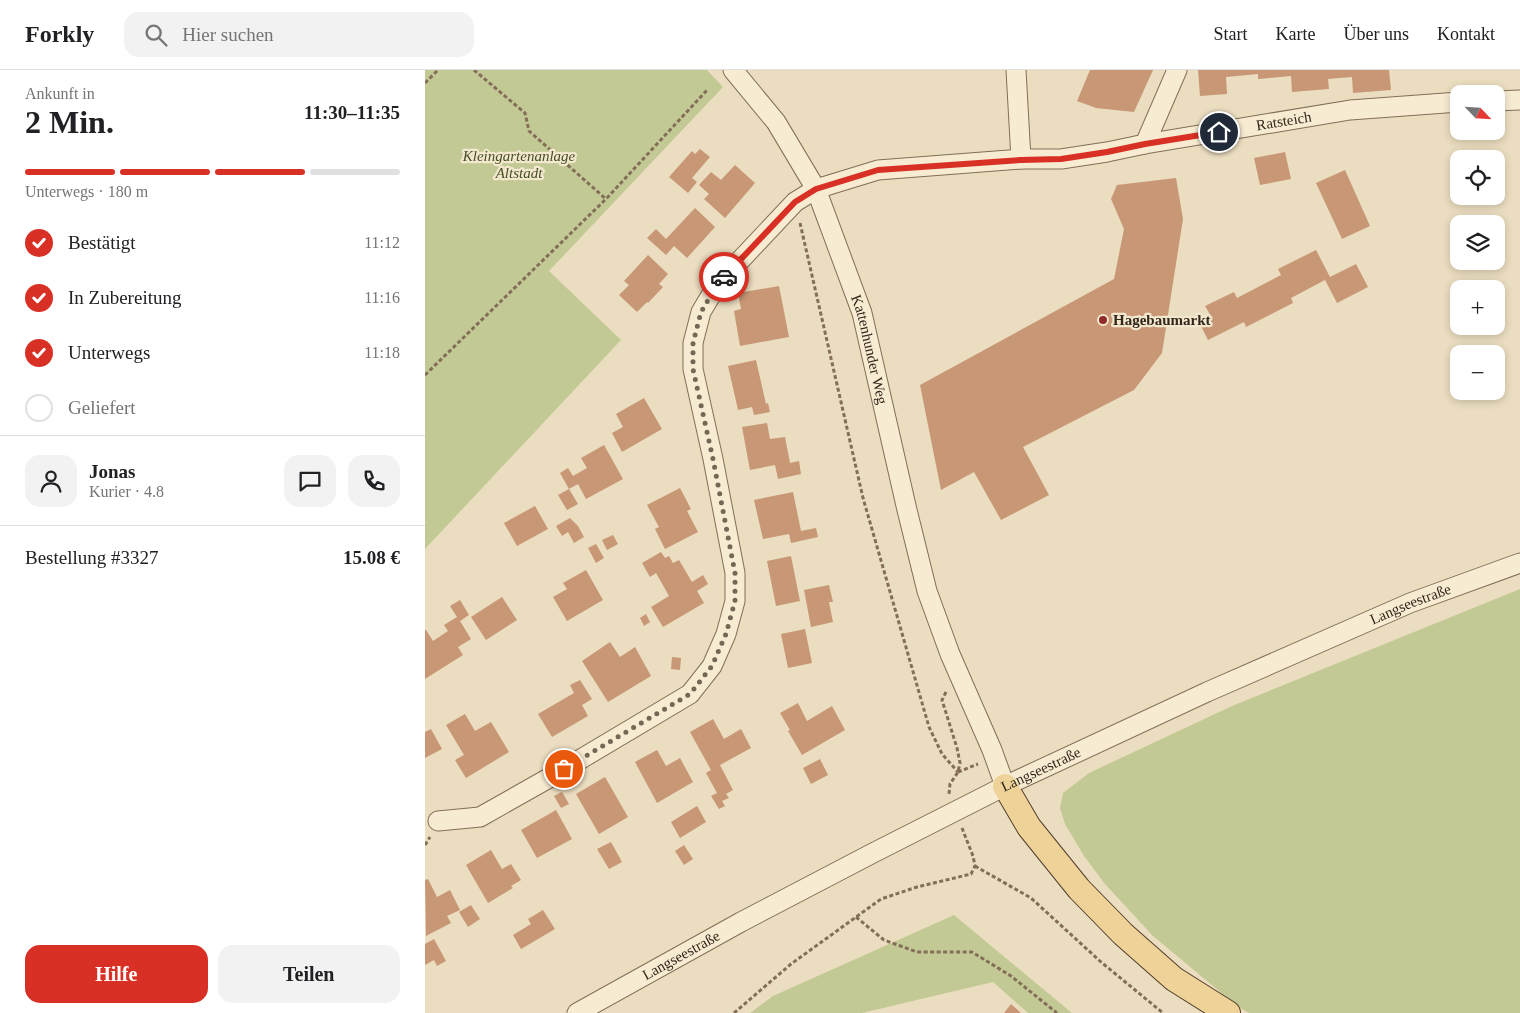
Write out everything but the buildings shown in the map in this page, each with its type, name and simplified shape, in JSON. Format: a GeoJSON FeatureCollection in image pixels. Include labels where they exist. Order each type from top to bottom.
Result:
{"type":"FeatureCollection","features":[{"type":"Feature","properties":{"kind":"main road"},"geometry":{"type":"LineString","coordinates":[[1005,786],[1029,827],[1079,889],[1117,928],[1175,979],[1228,1013]]}},
{"type":"Feature","properties":{"kind":"street","name":"Kattenhunder Weg"},"geometry":{"type":"LineString","coordinates":[[733,70],[776,122],[816,189],[861,313],[927,591],[950,654],[992,750],[1005,786]]}},
{"type":"Feature","properties":{"kind":"street"},"geometry":{"type":"LineString","coordinates":[[1016,70],[1021,160]]}},
{"type":"Feature","properties":{"kind":"street"},"geometry":{"type":"LineString","coordinates":[[1145,144],[1177,70]]}},
{"type":"Feature","properties":{"kind":"street"},"geometry":{"type":"LineString","coordinates":[[1505,101],[1520,100]]}},
{"type":"Feature","properties":{"kind":"street","name":"Ratsteich"},"geometry":{"type":"LineString","coordinates":[[438,820],[479,817],[549,778],[690,694],[712,666],[726,634],[735,601],[735,573],[693,369],[693,343],[701,312],[717,285],[795,202],[816,189],[878,170],[1061,159],[1350,110],[1450,103]]}},
{"type":"Feature","properties":{"kind":"street","name":"Langseestraße"},"geometry":{"type":"LineString","coordinates":[[577,1013],[741,922],[1005,786],[1207,692],[1411,603],[1520,563]]}},
{"type":"Feature","properties":{"kind":"path"},"geometry":{"type":"LineString","coordinates":[[425,83],[438,70]]}},
{"type":"Feature","properties":{"kind":"path"},"geometry":{"type":"LineString","coordinates":[[474,70],[525,113],[529,131],[606,199]]}},
{"type":"Feature","properties":{"kind":"path"},"geometry":{"type":"LineString","coordinates":[[425,375],[606,199],[708,89]]}},
{"type":"Feature","properties":{"kind":"path"},"geometry":{"type":"LineString","coordinates":[[795,202],[863,498],[929,726],[942,754],[958,772]]}},
{"type":"Feature","properties":{"kind":"path"},"geometry":{"type":"LineString","coordinates":[[734,1013],[791,964],[881,899],[917,887],[971,874],[975,866],[973,856],[949,795],[950,784],[958,772],[960,763],[942,700],[946,690],[961,680]]}},
{"type":"Feature","properties":{"kind":"path"},"geometry":{"type":"LineString","coordinates":[[975,866],[1031,898],[1101,962],[1163,1013]]}},
{"type":"Feature","properties":{"kind":"path"},"geometry":{"type":"LineString","coordinates":[[856,917],[884,940],[917,952],[973,952],[1011,976],[1057,1013]]}},
{"type":"Feature","properties":{"kind":"green space","name":"Kleingartenanlage Altstadt"},"geometry":{"type":"Polygon","coordinates":[[[425,70],[707,70],[723,87],[549,271],[621,340],[425,549],[425,70]]]}},
{"type":"Feature","properties":{"kind":"green space"},"geometry":{"type":"Polygon","coordinates":[[[1520,589],[1520,1013],[1249,1013],[1237,1006],[1153,936],[1105,884],[1084,856],[1065,824],[1060,808],[1063,793],[1089,773],[1232,706],[1520,589]]]}},
{"type":"Feature","properties":{"kind":"green space"},"geometry":{"type":"Polygon","coordinates":[[[954,915],[1072,1013],[1028,1013],[993,982],[862,1013],[750,1013],[773,996],[954,915]]]}},
{"type":"Feature","properties":{"kind":"way so far"},"geometry":{"type":"LineString","coordinates":[[564,769],[690,694],[712,666],[726,634],[735,601],[735,573],[693,369],[693,343],[701,312],[724,277]]}},
{"type":"Feature","properties":{"kind":"place","name":"Hagebaumarkt"},"geometry":{"type":"Point","coordinates":[1103,320]}},
{"type":"Feature","properties":{"kind":"route"},"geometry":{"type":"LineString","coordinates":[[724,277],[795,202],[816,189],[878,170],[1061,159],[1219,132]]}}]}
